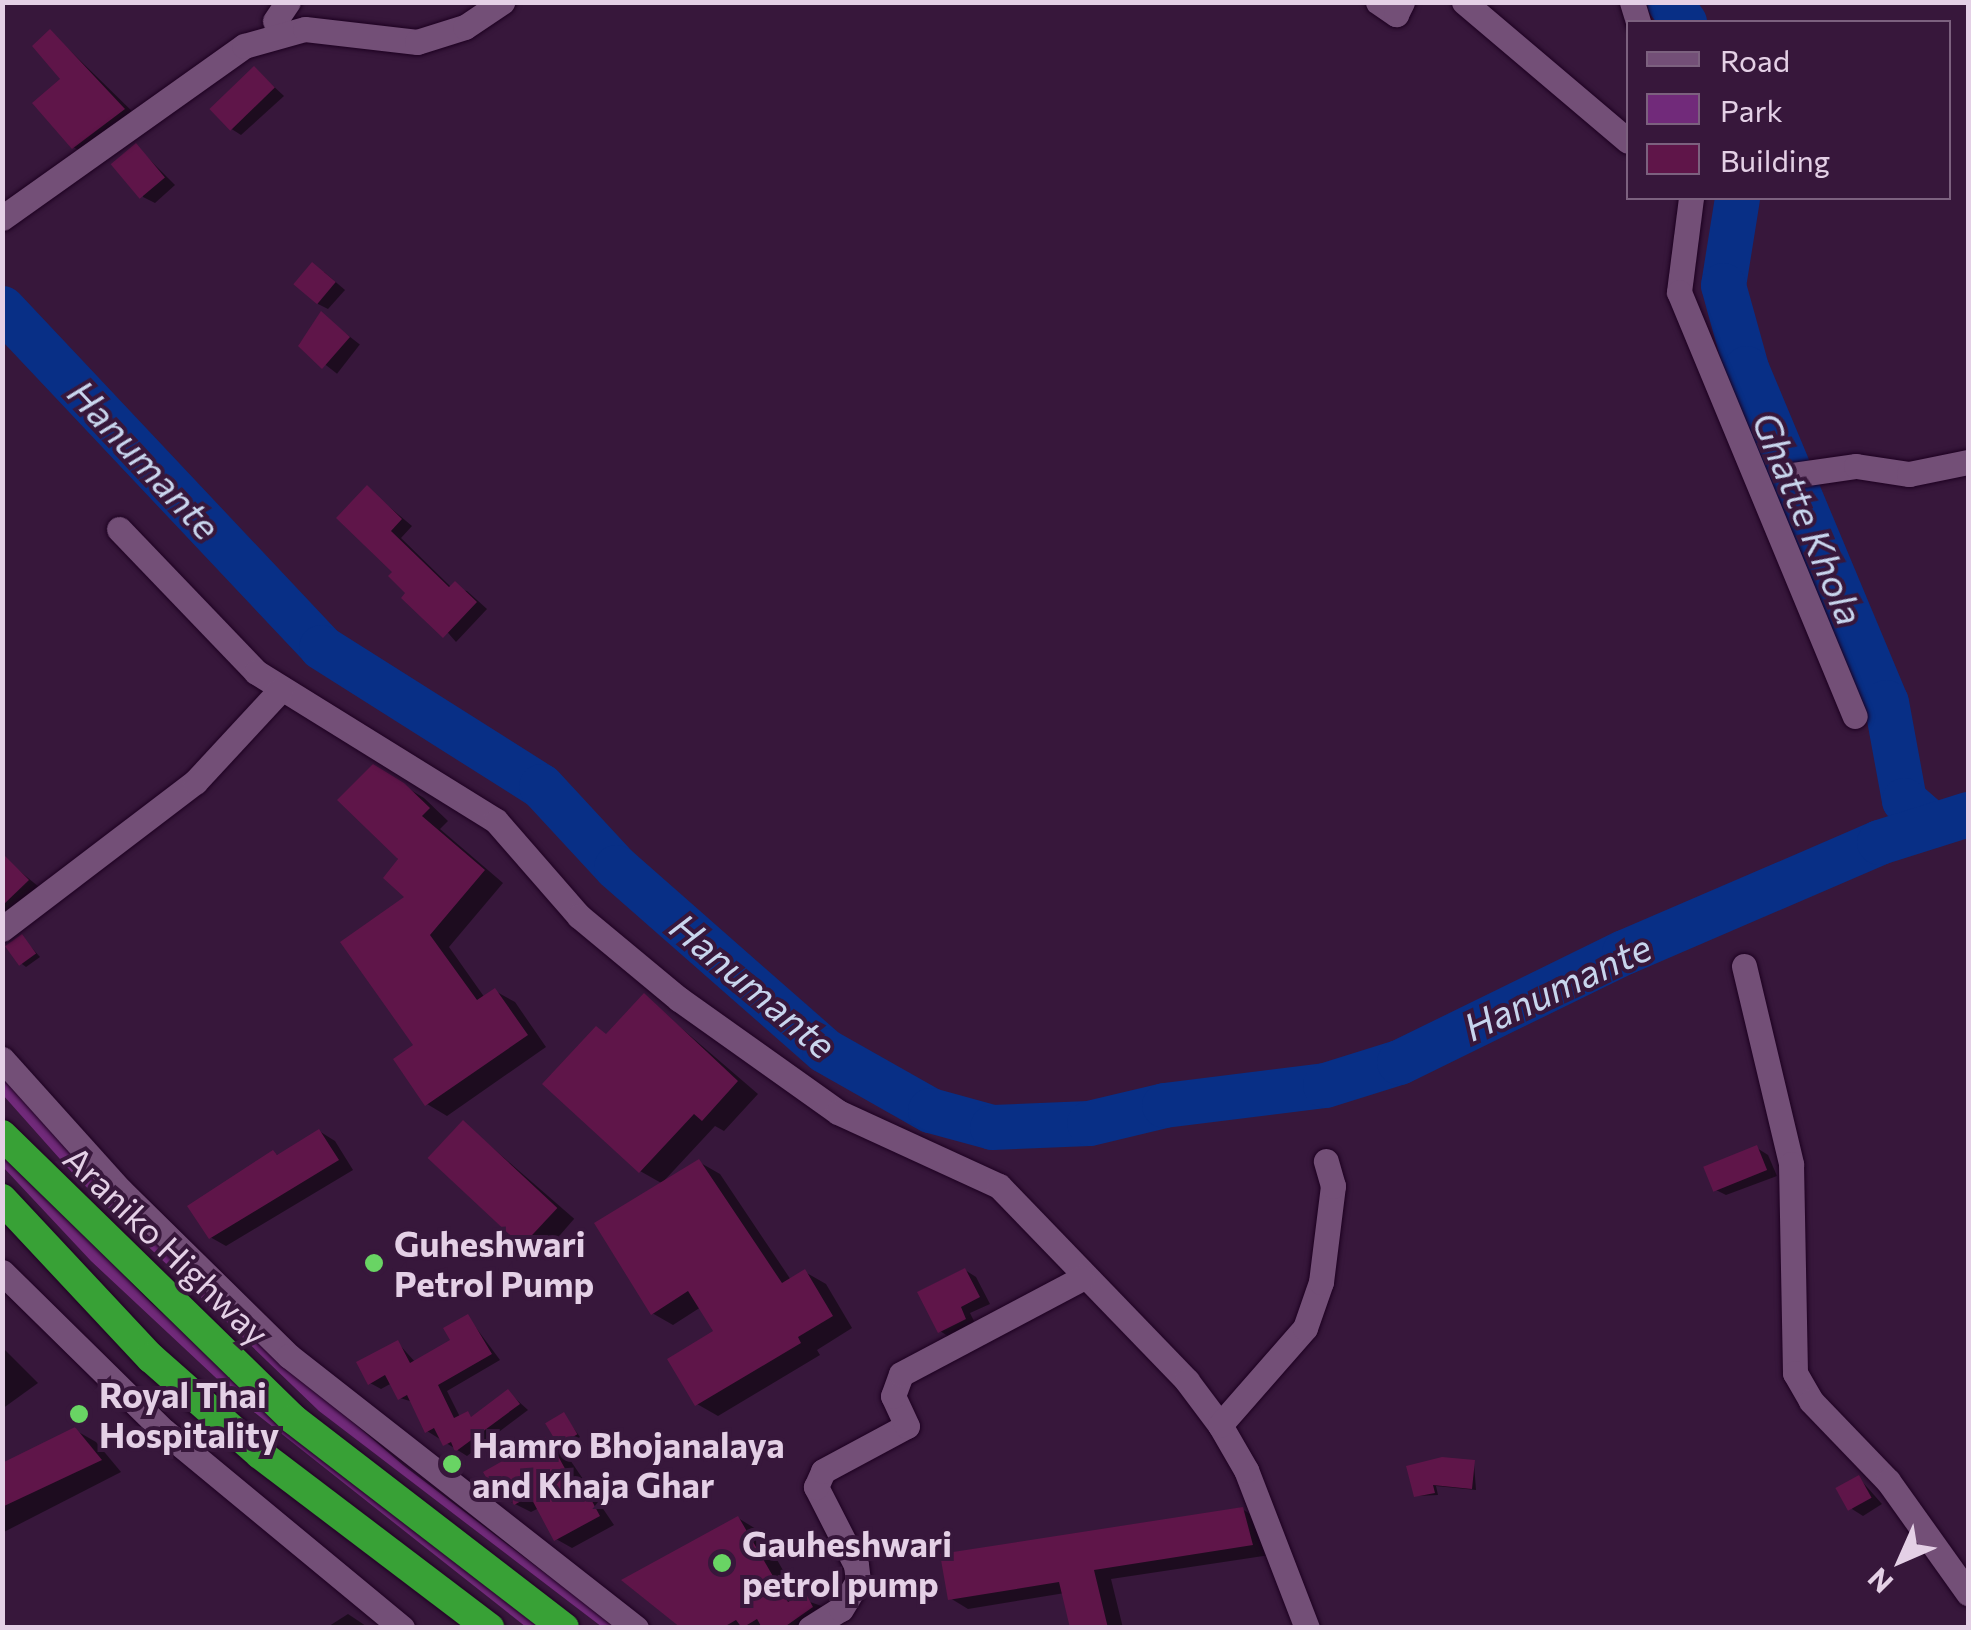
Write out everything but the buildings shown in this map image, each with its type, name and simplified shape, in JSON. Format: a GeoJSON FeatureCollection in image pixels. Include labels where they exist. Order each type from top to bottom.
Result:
{"type":"FeatureCollection","features":[{"type":"Feature","properties":{"kind":"highway","name":"Araniko Highway"},"geometry":{"type":"LineString","coordinates":[[2,1136],[293,1419],[564,1628]]}},
{"type":"Feature","properties":{"kind":"highway"},"geometry":{"type":"LineString","coordinates":[[2,1199],[151,1358],[260,1454],[489,1628]]}},
{"type":"Feature","properties":{"kind":"street"},"geometry":{"type":"LineString","coordinates":[[2,218],[244,46],[306,28],[418,42],[466,27],[502,2]]}},
{"type":"Feature","properties":{"kind":"street"},"geometry":{"type":"LineString","coordinates":[[1378,2],[1396,14],[1402,2]]}},
{"type":"Feature","properties":{"kind":"street"},"geometry":{"type":"LineString","coordinates":[[1464,2],[1626,139]]}},
{"type":"Feature","properties":{"kind":"street"},"geometry":{"type":"LineString","coordinates":[[1691,200],[1679,292],[1855,716]]}},
{"type":"Feature","properties":{"kind":"street"},"geometry":{"type":"LineString","coordinates":[[1793,475],[1856,466],[1909,474],[1968,462]]}},
{"type":"Feature","properties":{"kind":"street"},"geometry":{"type":"LineString","coordinates":[[119,529],[238,655],[282,689],[496,820],[602,937],[782,1076],[881,1137],[998,1186],[1082,1278],[1187,1381],[1220,1425],[1246,1470],[1307,1628]]}},
{"type":"Feature","properties":{"kind":"street"},"geometry":{"type":"LineString","coordinates":[[2,929],[195,782],[282,689]]}},
{"type":"Feature","properties":{"kind":"street"},"geometry":{"type":"LineString","coordinates":[[1744,966],[1791,1164],[1796,1373],[1811,1400],[1888,1481],[1968,1594]]}},
{"type":"Feature","properties":{"kind":"street"},"geometry":{"type":"LineString","coordinates":[[2,1060],[120,1190],[288,1356],[636,1628]]}},
{"type":"Feature","properties":{"kind":"street"},"geometry":{"type":"LineString","coordinates":[[1220,1425],[1305,1328],[1324,1263],[1333,1186],[1326,1161]]}},
{"type":"Feature","properties":{"kind":"street"},"geometry":{"type":"LineString","coordinates":[[2,1272],[164,1431],[402,1628]]}},
{"type":"Feature","properties":{"kind":"street"},"geometry":{"type":"LineString","coordinates":[[810,1628],[842,1608],[858,1581],[856,1564],[816,1487],[823,1471],[907,1426],[892,1396],[901,1374],[1082,1278]]}},
{"type":"Feature","properties":{"kind":"green space"},"geometry":{"type":"Polygon","coordinates":[[[2,1069],[86,1169],[251,1335],[403,1465],[616,1627],[602,1627],[319,1411],[76,1177],[3,1095],[2,1069]]]}},
{"type":"Feature","properties":{"kind":"green space"},"geometry":{"type":"Polygon","coordinates":[[[2,1151],[150,1302],[272,1411],[547,1627],[526,1627],[245,1405],[91,1261],[3,1167],[2,1151]]]}},
{"type":"Feature","properties":{"kind":"waterway","name":"Ghatte Khola"},"geometry":{"type":"LineString","coordinates":[[1669,2],[1682,20]]}},
{"type":"Feature","properties":{"kind":"waterway","name":"Ghatte Khola"},"geometry":{"type":"LineString","coordinates":[[1737,200],[1723,285],[1746,368],[1886,702],[1904,800],[1933,825]]}},
{"type":"Feature","properties":{"kind":"waterway","name":"Hanumante"},"geometry":{"type":"LineString","coordinates":[[2,308],[321,647],[541,786],[616,867],[824,1050],[930,1110],[992,1127],[1089,1123],[1164,1105],[1325,1085],[1399,1062],[1624,952],[1879,842],[1968,814]]}},
{"type":"Feature","properties":{"kind":"place","name":"Guheshwari Petrol Pump"},"geometry":{"type":"Point","coordinates":[374,1263]}},
{"type":"Feature","properties":{"kind":"place","name":"Royal Thai Hospitality"},"geometry":{"type":"Point","coordinates":[79,1414]}},
{"type":"Feature","properties":{"kind":"place","name":"Hamro Bhojanalaya and Khaja Ghar"},"geometry":{"type":"Point","coordinates":[452,1464]}},
{"type":"Feature","properties":{"kind":"place","name":"Gauheshwari petrol pump"},"geometry":{"type":"Point","coordinates":[722,1563]}}]}
